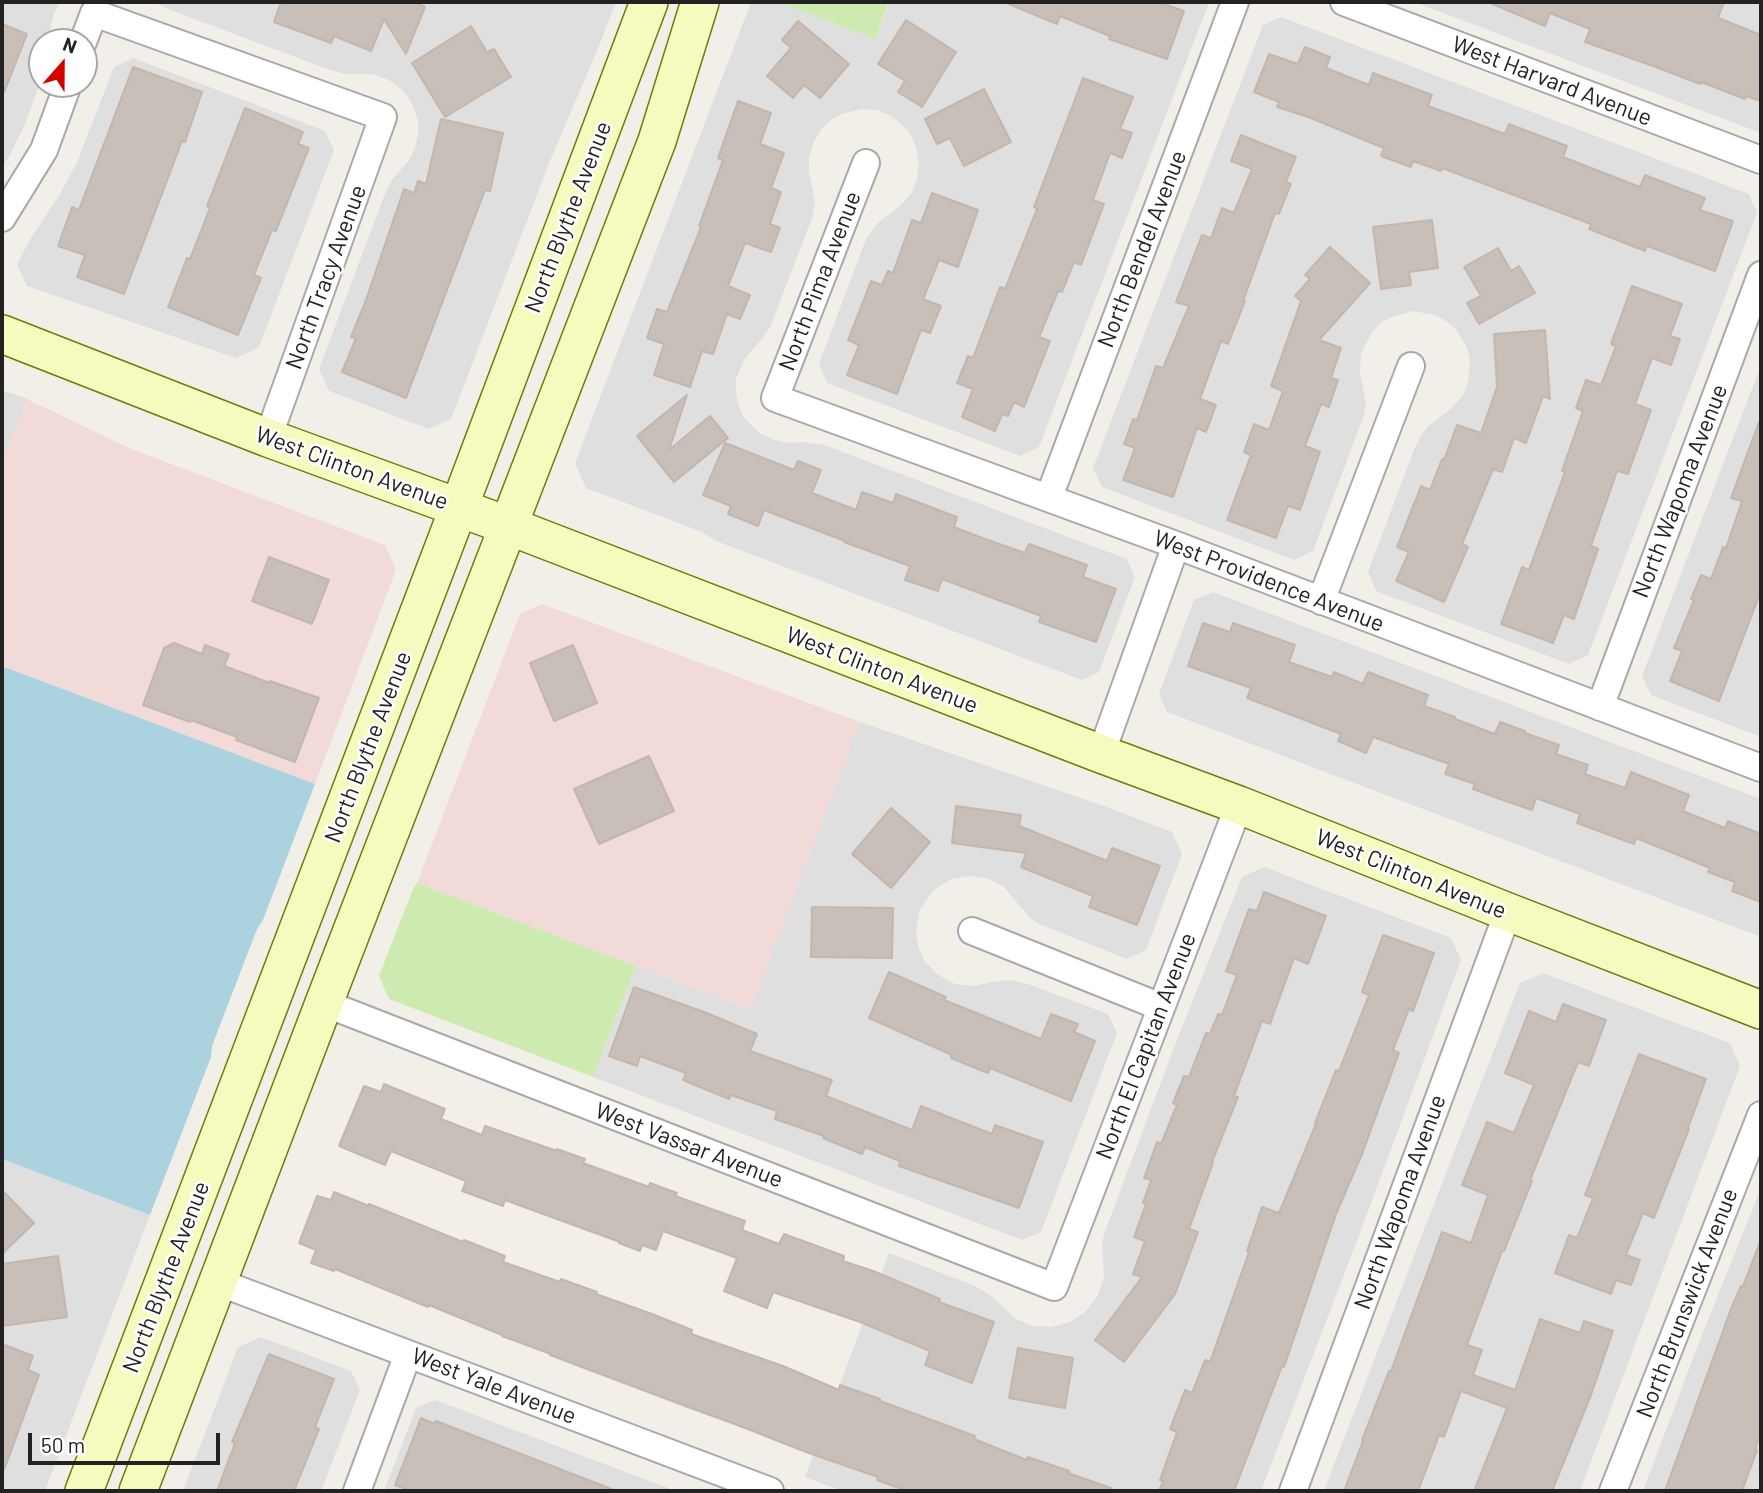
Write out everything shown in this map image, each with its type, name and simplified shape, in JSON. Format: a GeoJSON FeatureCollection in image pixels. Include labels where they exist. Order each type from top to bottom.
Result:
{"type":"FeatureCollection","features":[{"type":"Feature","properties":{"kind":"street","name":"North Blythe Avenue"},"geometry":{"type":"LineString","coordinates":[[84,1491],[649,2]]}},
{"type":"Feature","properties":{"kind":"street"},"geometry":{"type":"LineString","coordinates":[[138,1491],[657,141],[701,2]]}},
{"type":"Feature","properties":{"kind":"street","name":"North Bendel Avenue"},"geometry":{"type":"LineString","coordinates":[[1049,497],[1235,2]]}},
{"type":"Feature","properties":{"kind":"street","name":"West Harvard Avenue"},"geometry":{"type":"LineString","coordinates":[[1343,2],[1761,160]]}},
{"type":"Feature","properties":{"kind":"street","name":"North Tracy Avenue"},"geometry":{"type":"LineString","coordinates":[[88,28],[94,13],[383,117],[268,438]]}},
{"type":"Feature","properties":{"kind":"street"},"geometry":{"type":"LineString","coordinates":[[2,218],[44,150],[63,98]]}},
{"type":"Feature","properties":{"kind":"street","name":"North Pima Avenue"},"geometry":{"type":"LineString","coordinates":[[775,398],[866,163]]}},
{"type":"Feature","properties":{"kind":"street","name":"North Wapoma Avenue"},"geometry":{"type":"LineString","coordinates":[[1600,707],[1761,275]]}},
{"type":"Feature","properties":{"kind":"street","name":"West Clinton Avenue"},"geometry":{"type":"LineString","coordinates":[[2,334],[268,438],[459,507],[1239,805],[1761,1010]]}},
{"type":"Feature","properties":{"kind":"street"},"geometry":{"type":"LineString","coordinates":[[1321,601],[1411,366]]}},
{"type":"Feature","properties":{"kind":"street","name":"West Providence Avenue"},"geometry":{"type":"LineString","coordinates":[[775,398],[1049,497],[1761,768]]}},
{"type":"Feature","properties":{"kind":"street"},"geometry":{"type":"LineString","coordinates":[[1101,754],[1176,545]]}},
{"type":"Feature","properties":{"kind":"street","name":"North El Capitan Avenue"},"geometry":{"type":"LineString","coordinates":[[1054,1287],[1239,805]]}},
{"type":"Feature","properties":{"kind":"street","name":"North Wapoma Avenue"},"geometry":{"type":"LineString","coordinates":[[1293,1491],[1508,912]]}},
{"type":"Feature","properties":{"kind":"street"},"geometry":{"type":"LineString","coordinates":[[972,931],[1161,1007]]}},
{"type":"Feature","properties":{"kind":"street","name":"West Vassar Avenue"},"geometry":{"type":"LineString","coordinates":[[324,1003],[1054,1287]]}},
{"type":"Feature","properties":{"kind":"street","name":"North Brunswick Avenue"},"geometry":{"type":"LineString","coordinates":[[1613,1491],[1761,1115]]}},
{"type":"Feature","properties":{"kind":"street","name":"West Yale Avenue"},"geometry":{"type":"LineString","coordinates":[[218,1282],[770,1491]]}},
{"type":"Feature","properties":{"kind":"street"},"geometry":{"type":"LineString","coordinates":[[357,1491],[408,1354]]}},
{"type":"Feature","properties":{"kind":"shaded area"},"geometry":{"type":"Polygon","coordinates":[[[2,2],[60,2],[51,28],[28,28],[28,98],[35,98],[24,126],[2,167],[2,2]]]}},
{"type":"Feature","properties":{"kind":"shaded area"},"geometry":{"type":"Polygon","coordinates":[[[155,2],[616,2],[550,161],[451,419],[429,429],[329,391],[319,369],[386,191],[415,148],[418,120],[408,97],[389,80],[372,74],[346,74],[330,70],[155,2]]]}},
{"type":"Feature","properties":{"kind":"shaded area"},"geometry":{"type":"Polygon","coordinates":[[[751,2],[777,2],[875,39],[890,2],[1207,2],[1039,447],[1020,456],[827,383],[819,364],[866,239],[878,223],[911,194],[917,179],[919,163],[909,132],[889,115],[877,110],[863,109],[841,114],[822,128],[813,143],[809,159],[815,201],[812,218],[771,325],[745,358],[736,379],[738,405],[743,416],[761,434],[788,443],[824,445],[1127,559],[1135,577],[1099,672],[1082,680],[716,541],[702,532],[586,488],[575,463],[751,2]]]}},
{"type":"Feature","properties":{"kind":"shaded area"},"geometry":{"type":"Polygon","coordinates":[[[1414,2],[1761,2],[1761,133],[1652,92],[1414,2]]]}},
{"type":"Feature","properties":{"kind":"shaded area"},"geometry":{"type":"Polygon","coordinates":[[[1281,17],[1749,194],[1757,213],[1588,655],[1569,664],[1376,591],[1368,572],[1415,447],[1428,426],[1453,407],[1464,393],[1468,382],[1470,360],[1467,347],[1455,328],[1435,315],[1412,311],[1389,318],[1379,324],[1366,343],[1361,355],[1360,373],[1366,404],[1364,415],[1313,551],[1294,560],[1102,487],[1093,468],[1263,25],[1281,17]]]}},
{"type":"Feature","properties":{"kind":"shaded area"},"geometry":{"type":"Polygon","coordinates":[[[133,58],[325,131],[334,150],[259,347],[236,358],[27,286],[17,264],[77,162],[114,67],[133,58]]]}},
{"type":"Feature","properties":{"kind":"shaded area"},"geometry":{"type":"Polygon","coordinates":[[[1761,365],[1761,737],[1651,695],[1642,676],[1761,365]]]}},
{"type":"Feature","properties":{"kind":"shaded area"},"geometry":{"type":"Polygon","coordinates":[[[2,390],[27,399],[2,464],[2,390]]]}},
{"type":"Feature","properties":{"kind":"shaded area"},"geometry":{"type":"Polygon","coordinates":[[[27,399],[129,448],[385,545],[396,570],[315,784],[2,666],[2,464],[27,399]]]}},
{"type":"Feature","properties":{"kind":"shaded area"},"geometry":{"type":"Polygon","coordinates":[[[1213,592],[1761,799],[1761,937],[1167,712],[1159,694],[1194,600],[1213,592]]]}},
{"type":"Feature","properties":{"kind":"shaded area"},"geometry":{"type":"Polygon","coordinates":[[[542,604],[860,722],[750,1009],[417,883],[520,614],[542,604]]]}},
{"type":"Feature","properties":{"kind":"shaded area"},"geometry":{"type":"Polygon","coordinates":[[[860,722],[1172,832],[1182,854],[1146,950],[1127,959],[1039,924],[1030,918],[1003,886],[987,878],[969,876],[952,879],[932,892],[919,911],[916,936],[919,948],[924,960],[937,974],[955,984],[974,986],[1011,980],[1028,984],[1108,1014],[1117,1033],[1041,1232],[1022,1240],[593,1077],[636,966],[750,1009],[860,722]]]}},
{"type":"Feature","properties":{"kind":"shaded area"},"geometry":{"type":"Polygon","coordinates":[[[1264,867],[1451,938],[1461,960],[1261,1491],[842,1491],[805,1477],[889,1253],[973,1285],[989,1294],[1016,1319],[1033,1326],[1052,1327],[1070,1322],[1086,1311],[1098,1295],[1104,1277],[1104,1234],[1242,877],[1264,867]]]}},
{"type":"Feature","properties":{"kind":"shaded area"},"geometry":{"type":"Polygon","coordinates":[[[1543,973],[1730,1043],[1740,1066],[1580,1491],[1324,1491],[1520,983],[1543,973]]]}},
{"type":"Feature","properties":{"kind":"shaded area"},"geometry":{"type":"Polygon","coordinates":[[[2,1159],[150,1215],[45,1491],[2,1491],[2,1159]]]}},
{"type":"Feature","properties":{"kind":"shaded area"},"geometry":{"type":"Polygon","coordinates":[[[1761,1188],[1761,1491],[1643,1491],[1698,1345],[1761,1188]]]}},
{"type":"Feature","properties":{"kind":"shaded area"},"geometry":{"type":"Polygon","coordinates":[[[261,1337],[351,1371],[360,1390],[321,1491],[183,1491],[238,1347],[261,1337]]]}},
{"type":"Feature","properties":{"kind":"shaded area"},"geometry":{"type":"Polygon","coordinates":[[[435,1400],[676,1491],[384,1491],[416,1408],[435,1400]]]}},
{"type":"Feature","properties":{"kind":"green space"},"geometry":{"type":"Polygon","coordinates":[[[777,2],[889,2],[875,39],[777,2]]]}},
{"type":"Feature","properties":{"kind":"green space"},"geometry":{"type":"Polygon","coordinates":[[[417,883],[636,966],[593,1077],[389,999],[379,976],[417,883]]]}},
{"type":"Feature","properties":{"kind":"water"},"geometry":{"type":"Polygon","coordinates":[[[2,666],[315,784],[212,1046],[211,1057],[150,1215],[2,1159],[2,666]]]}},
{"type":"Feature","properties":{"kind":"building"},"geometry":{"type":"Polygon","coordinates":[[[281,2],[413,2],[425,7],[406,54],[384,19],[371,51],[334,36],[331,43],[274,22],[281,2]]]}},
{"type":"Feature","properties":{"kind":"building"},"geometry":{"type":"Polygon","coordinates":[[[1004,2],[1158,2],[1184,11],[1167,59],[1109,39],[1110,36],[1060,16],[1057,24],[1004,2]]]}},
{"type":"Feature","properties":{"kind":"building"},"geometry":{"type":"Polygon","coordinates":[[[1488,2],[1724,2],[1718,18],[1761,35],[1761,101],[1746,96],[1745,99],[1701,82],[1700,84],[1585,42],[1590,29],[1550,13],[1545,26],[1488,2]]]}},
{"type":"Feature","properties":{"kind":"building"},"geometry":{"type":"Polygon","coordinates":[[[906,20],[956,52],[922,107],[898,92],[905,81],[878,64],[906,20]]]}},
{"type":"Feature","properties":{"kind":"building"},"geometry":{"type":"Polygon","coordinates":[[[798,21],[849,64],[820,98],[804,85],[793,98],[767,76],[791,48],[782,40],[798,21]]]}},
{"type":"Feature","properties":{"kind":"building"},"geometry":{"type":"Polygon","coordinates":[[[2,24],[27,34],[3,95],[2,95],[2,24]]]}},
{"type":"Feature","properties":{"kind":"building"},"geometry":{"type":"Polygon","coordinates":[[[471,26],[487,52],[494,49],[511,77],[445,117],[412,63],[471,26]]]}},
{"type":"Feature","properties":{"kind":"building"},"geometry":{"type":"Polygon","coordinates":[[[1305,47],[1330,57],[1326,68],[1369,85],[1373,73],[1432,95],[1428,106],[1505,134],[1509,124],[1567,146],[1563,157],[1640,187],[1645,175],[1705,198],[1700,210],[1733,221],[1715,271],[1647,246],[1645,251],[1589,229],[1591,224],[1442,168],[1441,171],[1413,161],[1411,167],[1381,156],[1384,148],[1277,107],[1279,102],[1254,92],[1269,54],[1298,64],[1305,47]]]}},
{"type":"Feature","properties":{"kind":"building"},"geometry":{"type":"Polygon","coordinates":[[[133,67],[202,92],[185,142],[182,141],[124,294],[77,277],[85,255],[58,246],[72,207],[79,210],[133,67]]]}},
{"type":"Feature","properties":{"kind":"building"},"geometry":{"type":"Polygon","coordinates":[[[1083,78],[1133,97],[1120,129],[1132,133],[1122,158],[1110,153],[1093,200],[1104,204],[1081,265],[1074,262],[1062,292],[1058,291],[1039,337],[1050,341],[1024,407],[1014,402],[1008,416],[1002,414],[995,431],[962,417],[973,389],[957,383],[968,356],[973,358],[1000,287],[1005,289],[1037,209],[1034,207],[1083,78]]]}},
{"type":"Feature","properties":{"kind":"building"},"geometry":{"type":"Polygon","coordinates":[[[984,89],[1011,142],[964,166],[950,138],[937,144],[925,119],[984,89]]]}},
{"type":"Feature","properties":{"kind":"building"},"geometry":{"type":"Polygon","coordinates":[[[738,101],[771,113],[760,144],[784,153],[771,188],[781,192],[770,224],[780,228],[771,252],[745,243],[728,286],[750,295],[740,319],[727,314],[713,354],[702,351],[690,387],[654,375],[664,344],[647,338],[657,309],[667,312],[701,227],[699,226],[723,160],[718,158],[738,101]]]}},
{"type":"Feature","properties":{"kind":"building"},"geometry":{"type":"Polygon","coordinates":[[[245,108],[303,132],[298,144],[309,148],[276,231],[272,230],[254,275],[261,278],[238,335],[168,307],[210,208],[207,206],[245,108]]]}},
{"type":"Feature","properties":{"kind":"building"},"geometry":{"type":"Polygon","coordinates":[[[441,119],[503,133],[490,191],[485,190],[406,398],[342,372],[356,338],[351,337],[404,189],[414,193],[418,181],[426,184],[441,119]]]}},
{"type":"Feature","properties":{"kind":"building"},"geometry":{"type":"Polygon","coordinates":[[[1241,135],[1296,157],[1286,182],[1291,184],[1279,214],[1275,213],[1228,344],[1221,341],[1200,399],[1216,405],[1206,432],[1197,428],[1173,497],[1123,480],[1135,448],[1124,444],[1133,419],[1137,420],[1156,366],[1163,368],[1189,306],[1176,302],[1202,235],[1211,238],[1222,208],[1234,213],[1252,169],[1231,161],[1241,135]]]}},
{"type":"Feature","properties":{"kind":"building"},"geometry":{"type":"Polygon","coordinates":[[[932,193],[978,210],[958,267],[939,260],[923,299],[941,306],[930,333],[921,330],[897,394],[847,375],[859,345],[848,340],[871,281],[882,285],[888,271],[893,273],[912,220],[921,223],[932,193]]]}},
{"type":"Feature","properties":{"kind":"building"},"geometry":{"type":"Polygon","coordinates":[[[1432,220],[1438,268],[1409,272],[1411,285],[1381,289],[1373,227],[1432,220]]]}},
{"type":"Feature","properties":{"kind":"building"},"geometry":{"type":"Polygon","coordinates":[[[1330,247],[1370,283],[1319,340],[1341,348],[1331,378],[1338,380],[1329,407],[1321,404],[1305,446],[1320,452],[1300,510],[1288,506],[1276,538],[1227,520],[1251,455],[1244,452],[1254,424],[1269,430],[1283,391],[1271,386],[1301,301],[1295,296],[1310,279],[1305,275],[1330,247]]]}},
{"type":"Feature","properties":{"kind":"building"},"geometry":{"type":"Polygon","coordinates":[[[1498,248],[1511,271],[1519,266],[1535,293],[1479,324],[1467,303],[1481,296],[1464,267],[1498,248]]]}},
{"type":"Feature","properties":{"kind":"building"},"geometry":{"type":"Polygon","coordinates":[[[1632,286],[1682,304],[1670,336],[1680,339],[1671,365],[1652,358],[1635,404],[1651,410],[1628,474],[1617,471],[1591,546],[1598,549],[1574,619],[1564,615],[1553,643],[1501,624],[1522,567],[1529,570],[1565,472],[1562,471],[1583,411],[1576,408],[1586,380],[1601,385],[1616,346],[1611,344],[1632,286]]]}},
{"type":"Feature","properties":{"kind":"building"},"geometry":{"type":"Polygon","coordinates":[[[1545,330],[1550,399],[1543,396],[1526,443],[1514,438],[1502,472],[1493,469],[1462,544],[1468,547],[1444,602],[1396,581],[1409,552],[1397,547],[1421,486],[1430,490],[1457,425],[1481,433],[1497,387],[1494,334],[1545,330]]]}},
{"type":"Feature","properties":{"kind":"building"},"geometry":{"type":"Polygon","coordinates":[[[687,395],[669,450],[710,416],[728,438],[674,482],[637,436],[687,395]]]}},
{"type":"Feature","properties":{"kind":"building"},"geometry":{"type":"Polygon","coordinates":[[[1759,422],[1761,591],[1719,701],[1670,681],[1682,651],[1674,648],[1694,600],[1691,599],[1701,575],[1711,579],[1723,547],[1726,548],[1742,501],[1731,498],[1759,422]]]}},
{"type":"Feature","properties":{"kind":"building"},"geometry":{"type":"Polygon","coordinates":[[[725,443],[794,470],[798,461],[821,470],[812,493],[856,510],[862,492],[893,503],[896,494],[957,517],[954,527],[985,539],[1025,553],[1029,544],[1087,565],[1083,577],[1116,589],[1096,642],[1039,622],[1041,616],[942,579],[938,591],[905,580],[910,566],[764,510],[758,526],[728,514],[731,506],[703,495],[725,443]]]}},
{"type":"Feature","properties":{"kind":"building"},"geometry":{"type":"Polygon","coordinates":[[[269,557],[329,580],[312,624],[252,601],[269,557]]]}},
{"type":"Feature","properties":{"kind":"building"},"geometry":{"type":"Polygon","coordinates":[[[1203,623],[1230,632],[1233,623],[1295,645],[1289,662],[1332,677],[1334,672],[1363,684],[1368,672],[1428,695],[1424,706],[1495,734],[1500,722],[1525,731],[1559,745],[1556,754],[1588,765],[1585,774],[1625,788],[1631,772],[1689,795],[1683,811],[1725,828],[1728,821],[1761,834],[1761,902],[1732,891],[1735,882],[1708,872],[1710,868],[1636,838],[1634,844],[1577,823],[1580,814],[1536,798],[1532,810],[1473,789],[1475,784],[1445,774],[1449,764],[1373,737],[1366,753],[1338,741],[1341,734],[1247,698],[1251,688],[1188,666],[1203,623]]]}},
{"type":"Feature","properties":{"kind":"building"},"geometry":{"type":"Polygon","coordinates":[[[174,643],[202,654],[205,645],[229,654],[224,666],[319,698],[295,762],[236,740],[237,737],[143,705],[164,648],[174,643]]]}},
{"type":"Feature","properties":{"kind":"building"},"geometry":{"type":"Polygon","coordinates":[[[573,645],[597,703],[554,721],[530,663],[573,645]]]}},
{"type":"Feature","properties":{"kind":"building"},"geometry":{"type":"Polygon","coordinates":[[[649,756],[674,811],[599,844],[574,789],[649,756]]]}},
{"type":"Feature","properties":{"kind":"building"},"geometry":{"type":"Polygon","coordinates":[[[956,806],[1021,815],[1019,826],[1107,861],[1112,848],[1160,866],[1137,925],[1089,907],[1093,896],[1021,867],[1026,853],[952,843],[956,806]]]}},
{"type":"Feature","properties":{"kind":"building"},"geometry":{"type":"Polygon","coordinates":[[[891,808],[930,842],[891,888],[852,854],[891,808]]]}},
{"type":"Feature","properties":{"kind":"building"},"geometry":{"type":"Polygon","coordinates":[[[1264,892],[1326,916],[1308,964],[1294,958],[1270,1024],[1262,1021],[1234,1096],[1238,1097],[1189,1229],[1198,1232],[1175,1294],[1124,1362],[1095,1340],[1142,1277],[1133,1274],[1145,1241],[1134,1237],[1151,1180],[1144,1178],[1157,1142],[1161,1144],[1177,1105],[1173,1103],[1184,1076],[1189,1077],[1206,1033],[1210,1034],[1218,1014],[1222,1015],[1237,975],[1226,971],[1249,909],[1257,911],[1264,892]]]}},
{"type":"Feature","properties":{"kind":"building"},"geometry":{"type":"Polygon","coordinates":[[[812,907],[893,908],[892,958],[811,957],[812,907]]]}},
{"type":"Feature","properties":{"kind":"building"},"geometry":{"type":"Polygon","coordinates":[[[1383,935],[1434,953],[1413,1011],[1409,1009],[1393,1050],[1399,1053],[1362,1154],[1336,1214],[1284,1367],[1282,1366],[1234,1491],[1159,1491],[1163,1481],[1160,1480],[1177,1432],[1170,1429],[1185,1390],[1192,1393],[1205,1360],[1210,1362],[1262,1207],[1279,1213],[1369,995],[1362,992],[1383,935]]]}},
{"type":"Feature","properties":{"kind":"building"},"geometry":{"type":"Polygon","coordinates":[[[889,972],[946,997],[944,1000],[1041,1039],[1051,1014],[1078,1024],[1074,1032],[1095,1041],[1071,1101],[990,1068],[988,1073],[951,1058],[952,1055],[869,1018],[889,972]]]}},
{"type":"Feature","properties":{"kind":"building"},"geometry":{"type":"Polygon","coordinates":[[[634,987],[757,1034],[750,1051],[832,1080],[826,1096],[912,1130],[921,1106],[992,1134],[995,1125],[1043,1142],[1019,1208],[899,1166],[900,1161],[865,1147],[862,1154],[823,1138],[824,1136],[775,1119],[777,1111],[731,1095],[729,1099],[683,1080],[686,1073],[640,1056],[637,1066],[609,1056],[634,987]]]}},
{"type":"Feature","properties":{"kind":"building"},"geometry":{"type":"Polygon","coordinates":[[[1563,1004],[1606,1020],[1589,1066],[1578,1062],[1467,1345],[1482,1350],[1473,1375],[1515,1390],[1540,1319],[1580,1333],[1584,1321],[1613,1331],[1591,1395],[1552,1491],[1474,1491],[1507,1408],[1461,1391],[1444,1437],[1439,1435],[1418,1491],[1344,1491],[1442,1232],[1471,1243],[1488,1195],[1462,1185],[1487,1122],[1514,1133],[1534,1085],[1505,1073],[1529,1011],[1556,1022],[1563,1004]]]}},
{"type":"Feature","properties":{"kind":"building"},"geometry":{"type":"Polygon","coordinates":[[[1639,1054],[1706,1079],[1654,1218],[1643,1213],[1626,1255],[1640,1260],[1631,1285],[1616,1280],[1611,1294],[1555,1273],[1569,1235],[1577,1238],[1593,1198],[1585,1195],[1639,1054]]]}},
{"type":"Feature","properties":{"kind":"building"},"geometry":{"type":"Polygon","coordinates":[[[384,1084],[445,1109],[441,1119],[482,1135],[485,1126],[585,1159],[583,1163],[649,1187],[650,1183],[677,1193],[675,1196],[745,1221],[742,1230],[779,1244],[784,1234],[844,1256],[843,1261],[994,1322],[972,1383],[925,1365],[930,1351],[860,1322],[773,1292],[767,1308],[724,1291],[737,1258],[663,1231],[656,1250],[642,1245],[640,1251],[505,1200],[503,1206],[462,1191],[466,1181],[391,1151],[385,1165],[339,1146],[364,1086],[381,1092],[384,1084]]]}},
{"type":"Feature","properties":{"kind":"building"},"geometry":{"type":"Polygon","coordinates":[[[2,1190],[34,1223],[2,1254],[2,1190]]]}},
{"type":"Feature","properties":{"kind":"building"},"geometry":{"type":"Polygon","coordinates":[[[334,1192],[505,1256],[503,1262],[597,1292],[596,1294],[692,1330],[691,1334],[783,1366],[839,1390],[840,1385],[880,1399],[975,1436],[974,1439],[1027,1460],[1028,1457],[1069,1471],[1068,1473],[1111,1488],[1110,1491],[907,1491],[877,1480],[878,1477],[550,1355],[335,1269],[334,1271],[311,1263],[316,1250],[299,1243],[317,1196],[331,1200],[334,1192]]]}},
{"type":"Feature","properties":{"kind":"building"},"geometry":{"type":"Polygon","coordinates":[[[1760,1242],[1761,1432],[1742,1491],[1665,1491],[1731,1309],[1760,1242]]]}},
{"type":"Feature","properties":{"kind":"building"},"geometry":{"type":"Polygon","coordinates":[[[58,1256],[67,1317],[2,1326],[2,1264],[58,1256]]]}},
{"type":"Feature","properties":{"kind":"building"},"geometry":{"type":"Polygon","coordinates":[[[2,1344],[33,1356],[28,1370],[39,1375],[4,1470],[2,1470],[2,1344]]]}},
{"type":"Feature","properties":{"kind":"building"},"geometry":{"type":"Polygon","coordinates":[[[1018,1348],[1073,1358],[1065,1408],[1009,1398],[1018,1348]]]}},
{"type":"Feature","properties":{"kind":"building"},"geometry":{"type":"Polygon","coordinates":[[[269,1354],[334,1379],[315,1427],[319,1429],[294,1491],[217,1491],[235,1443],[232,1442],[269,1354]]]}},
{"type":"Feature","properties":{"kind":"building"},"geometry":{"type":"Polygon","coordinates":[[[421,1418],[435,1424],[436,1421],[614,1490],[411,1491],[395,1485],[421,1418]]]}}]}
